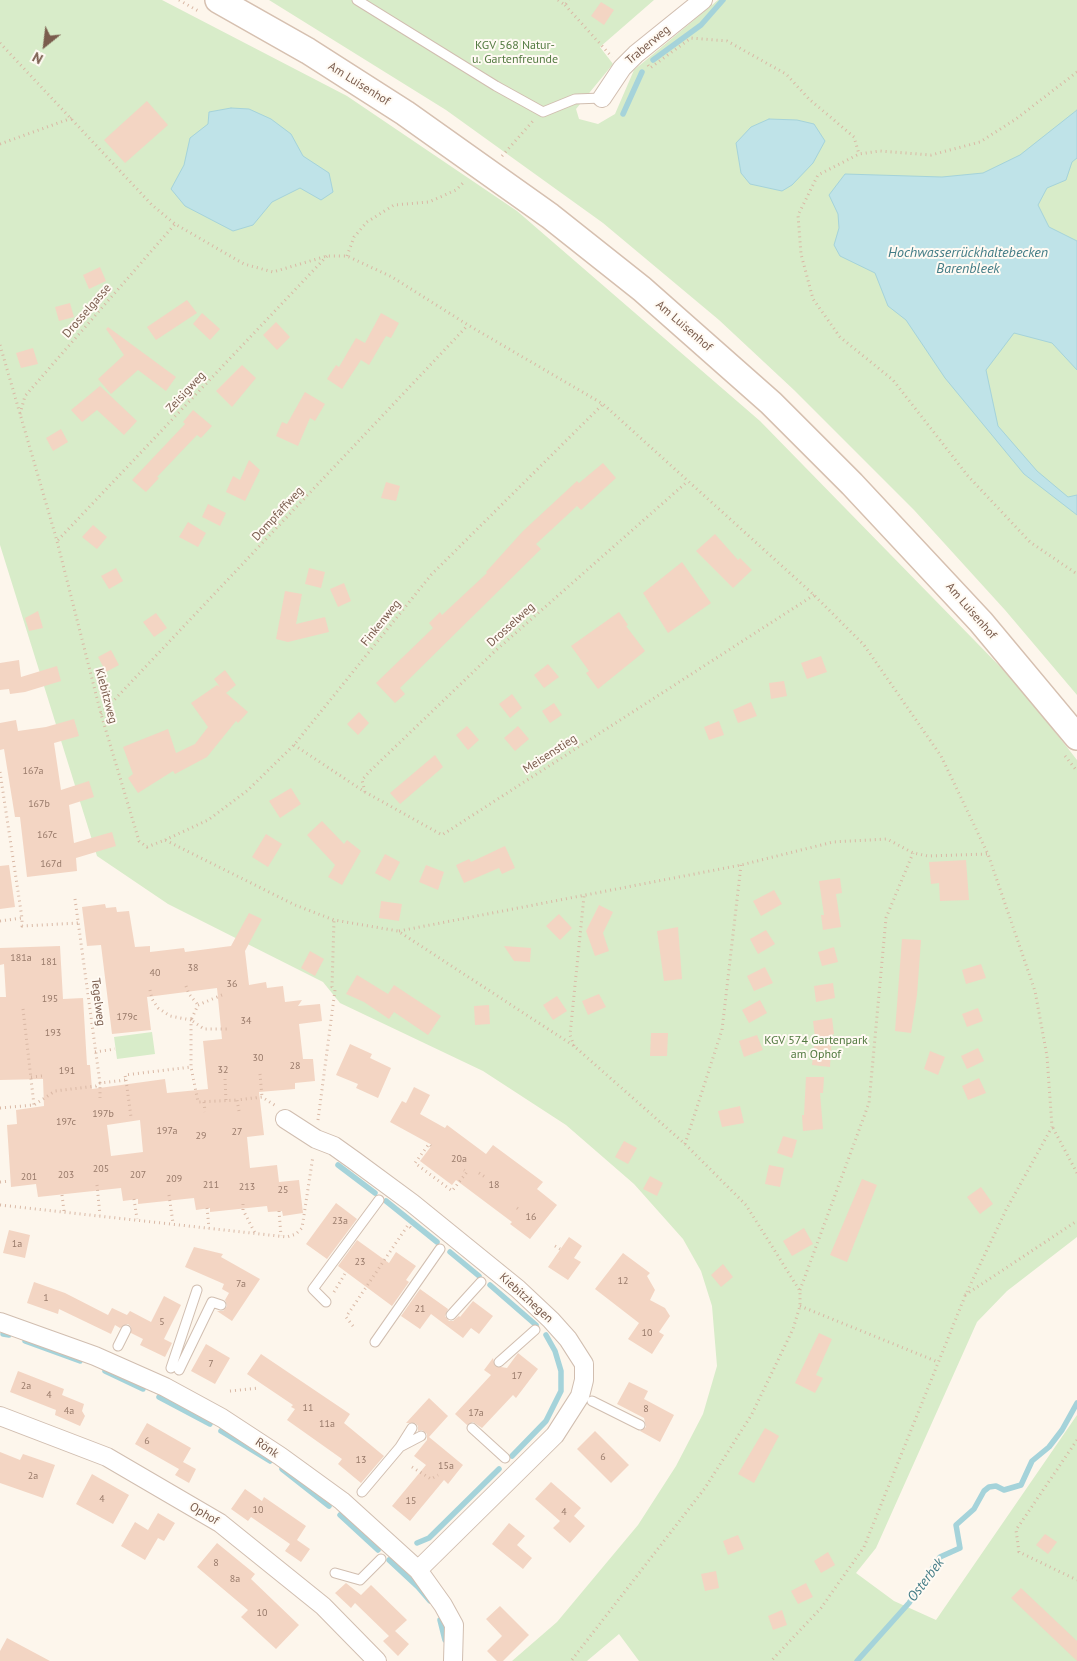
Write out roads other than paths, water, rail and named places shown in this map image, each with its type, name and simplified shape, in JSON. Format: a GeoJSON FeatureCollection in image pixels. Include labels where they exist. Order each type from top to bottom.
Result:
{"type":"FeatureCollection","features":[{"type":"Feature","properties":{"kind":"main road","name":"Am Luisenhof"},"geometry":{"type":"LineString","coordinates":[[210,6],[308,51],[405,113],[550,216],[642,289],[764,397],[852,484],[975,615],[1068,743]]}},
{"type":"Feature","properties":{"kind":"street","name":"Traberweg"},"geometry":{"type":"LineString","coordinates":[[602,98],[622,68],[703,0]]}},
{"type":"Feature","properties":{"kind":"street","name":"Kiebitzhegen"},"geometry":{"type":"LineString","coordinates":[[285,1119],[316,1139],[334,1146],[390,1187],[518,1289],[552,1320],[568,1339],[584,1364],[584,1380],[580,1396],[555,1435],[418,1570]]}},
{"type":"Feature","properties":{"kind":"street","name":"Rönk"},"geometry":{"type":"LineString","coordinates":[[0,1322],[95,1356],[156,1383],[222,1418],[280,1456],[342,1501],[418,1570],[454,1625],[453,1661]]}},
{"type":"Feature","properties":{"kind":"street","name":"Ophof"},"geometry":{"type":"LineString","coordinates":[[0,1416],[107,1457],[220,1524],[323,1606],[377,1661]]}},
{"type":"Feature","properties":{"kind":"lane"},"geometry":{"type":"LineString","coordinates":[[357,0],[496,86],[542,112],[575,99],[602,98]]}},
{"type":"Feature","properties":{"kind":"lane"},"geometry":{"type":"LineString","coordinates":[[328,1300],[310,1289],[376,1202]]}},
{"type":"Feature","properties":{"kind":"lane"},"geometry":{"type":"LineString","coordinates":[[374,1343],[440,1249]]}},
{"type":"Feature","properties":{"kind":"lane"},"geometry":{"type":"LineString","coordinates":[[451,1315],[481,1282]]}},
{"type":"Feature","properties":{"kind":"lane"},"geometry":{"type":"LineString","coordinates":[[197,1290],[175,1369],[212,1302],[221,1306]]}},
{"type":"Feature","properties":{"kind":"lane"},"geometry":{"type":"LineString","coordinates":[[118,1346],[126,1330]]}},
{"type":"Feature","properties":{"kind":"lane"},"geometry":{"type":"LineString","coordinates":[[499,1362],[535,1330]]}},
{"type":"Feature","properties":{"kind":"lane"},"geometry":{"type":"LineString","coordinates":[[592,1401],[640,1425]]}},
{"type":"Feature","properties":{"kind":"lane"},"geometry":{"type":"LineString","coordinates":[[362,1492],[400,1447],[412,1428]]}},
{"type":"Feature","properties":{"kind":"lane"},"geometry":{"type":"LineString","coordinates":[[472,1428],[505,1458]]}},
{"type":"Feature","properties":{"kind":"lane"},"geometry":{"type":"LineString","coordinates":[[400,1447],[421,1436]]}},
{"type":"Feature","properties":{"kind":"lane"},"geometry":{"type":"LineString","coordinates":[[335,1573],[360,1580],[382,1559]]}},
{"type":"Feature","properties":{"kind":"water"},"geometry":{"type":"Polygon","coordinates":[[[231,108],[249,109],[271,119],[291,134],[303,156],[329,173],[333,192],[321,200],[300,188],[272,202],[253,225],[233,231],[185,206],[171,189],[184,165],[190,138],[208,124],[209,112],[231,108]]]}},
{"type":"Feature","properties":{"kind":"water","name":"Hochwasserrückhaltebecken Barenbleek"},"geometry":{"type":"Polygon","coordinates":[[[1077,110],[1077,158],[1072,162],[1066,180],[1047,188],[1038,205],[1049,227],[1077,241],[1077,370],[1052,343],[1014,333],[986,370],[998,426],[1037,471],[1068,497],[1077,495],[1077,515],[1024,474],[945,378],[906,320],[888,306],[875,273],[840,256],[834,245],[839,228],[838,214],[829,195],[845,174],[942,177],[983,173],[1020,155],[1077,110]]]}},
{"type":"Feature","properties":{"kind":"water"},"geometry":{"type":"Polygon","coordinates":[[[769,119],[797,120],[814,124],[825,141],[813,163],[792,185],[782,191],[750,184],[741,173],[736,143],[751,127],[769,119]]]}},
{"type":"Feature","properties":{"kind":"waterway"},"geometry":{"type":"LineString","coordinates":[[653,60],[701,25],[723,0]]}},
{"type":"Feature","properties":{"kind":"waterway"},"geometry":{"type":"LineString","coordinates":[[623,114],[642,72]]}},
{"type":"Feature","properties":{"kind":"waterway"},"geometry":{"type":"LineString","coordinates":[[338,1165],[375,1193]]}},
{"type":"Feature","properties":{"kind":"waterway"},"geometry":{"type":"LineString","coordinates":[[386,1201],[437,1242]]}},
{"type":"Feature","properties":{"kind":"waterway"},"geometry":{"type":"LineString","coordinates":[[450,1252],[479,1276]]}},
{"type":"Feature","properties":{"kind":"waterway"},"geometry":{"type":"LineString","coordinates":[[490,1285],[536,1325]]}},
{"type":"Feature","properties":{"kind":"waterway"},"geometry":{"type":"LineString","coordinates":[[3,1334],[9,1335]]}},
{"type":"Feature","properties":{"kind":"waterway"},"geometry":{"type":"LineString","coordinates":[[512,1456],[546,1421],[561,1391],[561,1371],[555,1351],[546,1335]]}},
{"type":"Feature","properties":{"kind":"waterway"},"geometry":{"type":"LineString","coordinates":[[25,1341],[80,1361]]}},
{"type":"Feature","properties":{"kind":"waterway"},"geometry":{"type":"LineString","coordinates":[[105,1371],[143,1389]]}},
{"type":"Feature","properties":{"kind":"waterway"},"geometry":{"type":"LineString","coordinates":[[159,1397],[210,1424]]}},
{"type":"Feature","properties":{"kind":"waterway","name":"Osterbek"},"geometry":{"type":"LineString","coordinates":[[857,1661],[909,1603],[940,1557],[960,1548],[956,1525],[974,1509],[984,1491],[989,1487],[996,1486],[1004,1490],[1021,1485],[1032,1461],[1049,1447],[1062,1430],[1077,1403]]}},
{"type":"Feature","properties":{"kind":"waterway"},"geometry":{"type":"LineString","coordinates":[[221,1431],[270,1461]]}},
{"type":"Feature","properties":{"kind":"waterway"},"geometry":{"type":"LineString","coordinates":[[282,1469],[329,1506]]}},
{"type":"Feature","properties":{"kind":"waterway"},"geometry":{"type":"LineString","coordinates":[[417,1543],[429,1538],[499,1469]]}},
{"type":"Feature","properties":{"kind":"waterway"},"geometry":{"type":"LineString","coordinates":[[340,1515],[378,1550]]}},
{"type":"Feature","properties":{"kind":"waterway"},"geometry":{"type":"LineString","coordinates":[[389,1560],[430,1601]]}},
{"type":"Feature","properties":{"kind":"waterway"},"geometry":{"type":"LineString","coordinates":[[440,1620],[445,1640]]}},
{"type":"Feature","properties":{"kind":"park label","name":"KGV 568 Natur- u. Gartenfreunde"},"geometry":{"type":"Point","coordinates":[515,53]}},
{"type":"Feature","properties":{"kind":"park label","name":"KGV 574 Gartenpark am Ophof"},"geometry":{"type":"Point","coordinates":[816,1048]}}]}
